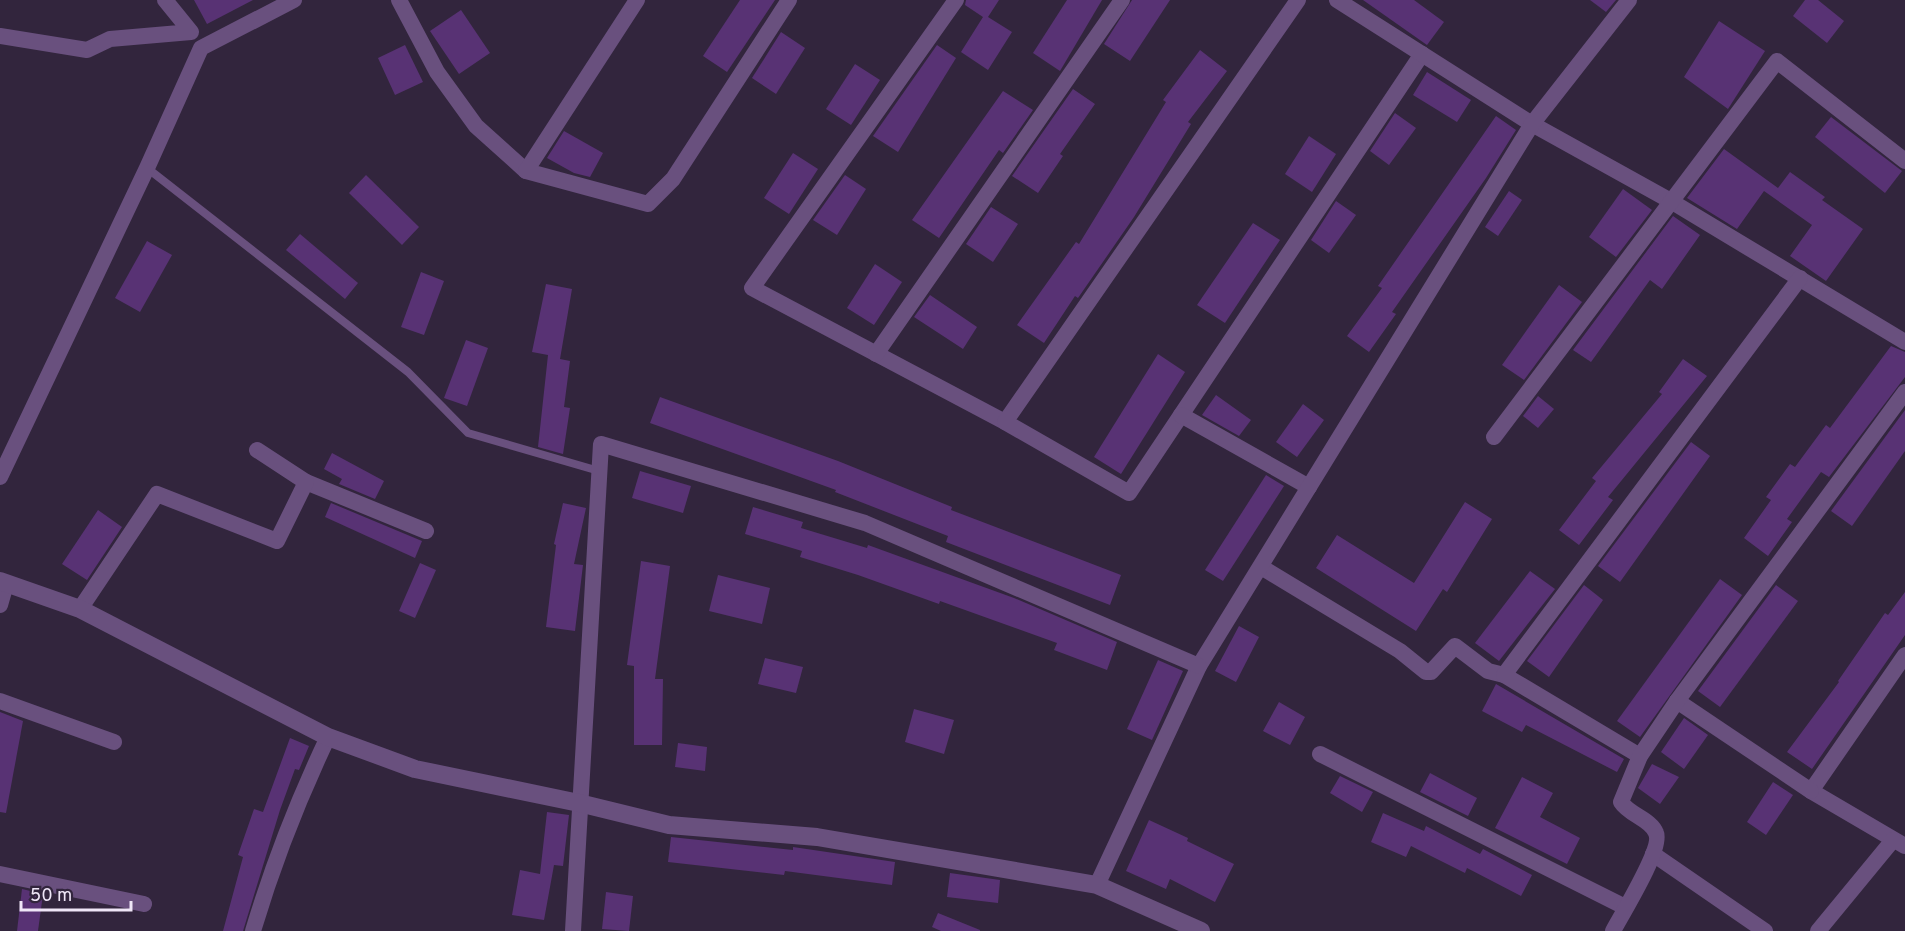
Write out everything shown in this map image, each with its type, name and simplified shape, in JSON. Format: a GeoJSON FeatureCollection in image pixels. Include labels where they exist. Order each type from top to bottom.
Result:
{"type":"FeatureCollection","features":[{"type":"Feature","properties":{"kind":"street"},"geometry":{"type":"LineString","coordinates":[[165,0],[201,48]]}},
{"type":"Feature","properties":{"kind":"street"},"geometry":{"type":"LineString","coordinates":[[0,477],[147,168],[201,48],[294,0]]}},
{"type":"Feature","properties":{"kind":"street"},"geometry":{"type":"LineString","coordinates":[[399,0],[437,72],[476,126],[526,171],[648,204],[673,179],[789,0]]}},
{"type":"Feature","properties":{"kind":"street"},"geometry":{"type":"LineString","coordinates":[[526,171],[637,0]]}},
{"type":"Feature","properties":{"kind":"street"},"geometry":{"type":"LineString","coordinates":[[956,0],[752,288],[1005,422],[1129,493],[1422,54]]}},
{"type":"Feature","properties":{"kind":"street"},"geometry":{"type":"LineString","coordinates":[[876,354],[1122,0]]}},
{"type":"Feature","properties":{"kind":"street"},"geometry":{"type":"LineString","coordinates":[[1005,422],[1298,0]]}},
{"type":"Feature","properties":{"kind":"street"},"geometry":{"type":"LineString","coordinates":[[1336,0],[1532,124],[1670,200],[1905,342]]}},
{"type":"Feature","properties":{"kind":"street"},"geometry":{"type":"LineString","coordinates":[[1097,885],[1199,666],[1532,124],[1629,0]]}},
{"type":"Feature","properties":{"kind":"street"},"geometry":{"type":"LineString","coordinates":[[0,36],[87,50],[110,39],[191,32]]}},
{"type":"Feature","properties":{"kind":"street"},"geometry":{"type":"LineString","coordinates":[[1494,437],[1670,200],[1777,61],[1905,161]]}},
{"type":"Feature","properties":{"kind":"street"},"geometry":{"type":"LineString","coordinates":[[1504,675],[1800,278]]}},
{"type":"Feature","properties":{"kind":"street"},"geometry":{"type":"LineString","coordinates":[[1613,931],[1653,854],[1656,832],[1621,802],[1640,756],[1677,701],[1905,392]]}},
{"type":"Feature","properties":{"kind":"street"},"geometry":{"type":"LineString","coordinates":[[1181,415],[1309,487]]}},
{"type":"Feature","properties":{"kind":"street"},"geometry":{"type":"LineString","coordinates":[[573,931],[601,444],[865,523],[1199,666]]}},
{"type":"Feature","properties":{"kind":"street"},"geometry":{"type":"LineString","coordinates":[[257,450],[306,482],[426,531]]}},
{"type":"Feature","properties":{"kind":"street"},"geometry":{"type":"LineString","coordinates":[[80,609],[157,494],[278,541],[306,482]]}},
{"type":"Feature","properties":{"kind":"street"},"geometry":{"type":"LineString","coordinates":[[1261,567],[1401,651],[1426,672],[1431,672],[1455,646],[1488,671],[1504,675],[1640,756]]}},
{"type":"Feature","properties":{"kind":"street"},"geometry":{"type":"LineString","coordinates":[[0,605],[3,582],[80,609],[328,737],[415,769],[579,803],[669,825],[817,837],[1097,885],[1201,931]]}},
{"type":"Feature","properties":{"kind":"street"},"geometry":{"type":"LineString","coordinates":[[1810,791],[1905,655]]}},
{"type":"Feature","properties":{"kind":"street"},"geometry":{"type":"LineString","coordinates":[[0,701],[114,742]]}},
{"type":"Feature","properties":{"kind":"street"},"geometry":{"type":"LineString","coordinates":[[1677,701],[1810,791],[1899,843],[1818,931]]}},
{"type":"Feature","properties":{"kind":"street"},"geometry":{"type":"LineString","coordinates":[[253,931],[269,879],[302,790],[328,737]]}},
{"type":"Feature","properties":{"kind":"street"},"geometry":{"type":"LineString","coordinates":[[1320,754],[1625,907]]}},
{"type":"Feature","properties":{"kind":"street"},"geometry":{"type":"LineString","coordinates":[[1653,854],[1762,930]]}},
{"type":"Feature","properties":{"kind":"street"},"geometry":{"type":"LineString","coordinates":[[0,874],[144,904]]}},
{"type":"Feature","properties":{"kind":"lane"},"geometry":{"type":"LineString","coordinates":[[147,168],[408,372],[468,433],[599,471]]}},
{"type":"Feature","properties":{"kind":"building"},"geometry":{"type":"Polygon","coordinates":[[[194,0],[253,0],[207,24],[194,0]]]}},
{"type":"Feature","properties":{"kind":"building"},"geometry":{"type":"Polygon","coordinates":[[[740,0],[775,0],[727,72],[703,56],[740,0]]]}},
{"type":"Feature","properties":{"kind":"building"},"geometry":{"type":"Polygon","coordinates":[[[966,0],[999,0],[988,17],[1012,32],[988,70],[961,52],[983,17],[965,5],[966,0]]]}},
{"type":"Feature","properties":{"kind":"building"},"geometry":{"type":"Polygon","coordinates":[[[1067,0],[1102,0],[1060,71],[1033,53],[1067,0]]]}},
{"type":"Feature","properties":{"kind":"building"},"geometry":{"type":"Polygon","coordinates":[[[1132,0],[1170,0],[1130,61],[1104,44],[1132,0]]]}},
{"type":"Feature","properties":{"kind":"building"},"geometry":{"type":"Polygon","coordinates":[[[1363,0],[1414,0],[1444,22],[1427,45],[1363,0]]]}},
{"type":"Feature","properties":{"kind":"building"},"geometry":{"type":"Polygon","coordinates":[[[1590,0],[1616,0],[1606,12],[1590,0]]]}},
{"type":"Feature","properties":{"kind":"building"},"geometry":{"type":"Polygon","coordinates":[[[1805,0],[1818,0],[1844,21],[1827,43],[1793,16],[1805,0]]]}},
{"type":"Feature","properties":{"kind":"building"},"geometry":{"type":"Polygon","coordinates":[[[461,10],[490,53],[459,74],[430,31],[461,10]]]}},
{"type":"Feature","properties":{"kind":"building"},"geometry":{"type":"Polygon","coordinates":[[[1719,21],[1765,51],[1728,109],[1684,77],[1719,21]]]}},
{"type":"Feature","properties":{"kind":"building"},"geometry":{"type":"Polygon","coordinates":[[[781,32],[805,48],[776,94],[752,78],[781,32]]]}},
{"type":"Feature","properties":{"kind":"building"},"geometry":{"type":"Polygon","coordinates":[[[405,45],[423,82],[395,95],[378,58],[405,45]]]}},
{"type":"Feature","properties":{"kind":"building"},"geometry":{"type":"Polygon","coordinates":[[[937,45],[956,58],[898,152],[873,136],[937,45]]]}},
{"type":"Feature","properties":{"kind":"building"},"geometry":{"type":"Polygon","coordinates":[[[1200,50],[1227,71],[1188,122],[1191,124],[1134,217],[1078,298],[1075,296],[1044,343],[1017,325],[1076,242],[1079,244],[1166,102],[1163,100],[1200,50]]]}},
{"type":"Feature","properties":{"kind":"building"},"geometry":{"type":"Polygon","coordinates":[[[855,64],[880,80],[851,125],[826,109],[855,64]]]}},
{"type":"Feature","properties":{"kind":"building"},"geometry":{"type":"Polygon","coordinates":[[[1427,72],[1471,100],[1457,122],[1413,95],[1427,72]]]}},
{"type":"Feature","properties":{"kind":"building"},"geometry":{"type":"Polygon","coordinates":[[[1073,89],[1095,104],[1060,154],[1063,156],[1038,193],[1012,176],[1073,89]]]}},
{"type":"Feature","properties":{"kind":"building"},"geometry":{"type":"Polygon","coordinates":[[[1003,91],[1033,110],[1003,153],[999,150],[939,238],[912,220],[1003,91]]]}},
{"type":"Feature","properties":{"kind":"building"},"geometry":{"type":"Polygon","coordinates":[[[1395,113],[1416,128],[1389,165],[1370,151],[1395,113]]]}},
{"type":"Feature","properties":{"kind":"building"},"geometry":{"type":"Polygon","coordinates":[[[1496,116],[1516,130],[1486,178],[1392,312],[1396,314],[1369,352],[1347,336],[1382,288],[1378,286],[1496,116]]]}},
{"type":"Feature","properties":{"kind":"building"},"geometry":{"type":"Polygon","coordinates":[[[1831,117],[1902,171],[1885,193],[1815,137],[1831,117]]]}},
{"type":"Feature","properties":{"kind":"building"},"geometry":{"type":"Polygon","coordinates":[[[564,131],[603,153],[590,177],[574,173],[547,158],[564,131]]]}},
{"type":"Feature","properties":{"kind":"building"},"geometry":{"type":"Polygon","coordinates":[[[1309,136],[1336,154],[1312,192],[1285,174],[1309,136]]]}},
{"type":"Feature","properties":{"kind":"building"},"geometry":{"type":"Polygon","coordinates":[[[1724,149],[1778,188],[1790,172],[1825,197],[1822,200],[1863,229],[1826,281],[1790,256],[1812,225],[1764,191],[1737,229],[1687,198],[1724,149]]]}},
{"type":"Feature","properties":{"kind":"building"},"geometry":{"type":"Polygon","coordinates":[[[793,153],[818,169],[789,214],[764,198],[793,153]]]}},
{"type":"Feature","properties":{"kind":"building"},"geometry":{"type":"Polygon","coordinates":[[[366,175],[419,227],[402,245],[349,193],[366,175]]]}},
{"type":"Feature","properties":{"kind":"building"},"geometry":{"type":"Polygon","coordinates":[[[845,175],[866,189],[837,235],[813,220],[845,175]]]}},
{"type":"Feature","properties":{"kind":"building"},"geometry":{"type":"Polygon","coordinates":[[[1623,189],[1652,210],[1616,257],[1589,237],[1623,189]]]}},
{"type":"Feature","properties":{"kind":"building"},"geometry":{"type":"Polygon","coordinates":[[[1509,191],[1522,200],[1498,236],[1485,227],[1509,191]]]}},
{"type":"Feature","properties":{"kind":"building"},"geometry":{"type":"Polygon","coordinates":[[[1336,201],[1356,215],[1329,253],[1311,240],[1336,201]]]}},
{"type":"Feature","properties":{"kind":"building"},"geometry":{"type":"Polygon","coordinates":[[[991,207],[1018,224],[993,262],[966,244],[991,207]]]}},
{"type":"Feature","properties":{"kind":"building"},"geometry":{"type":"Polygon","coordinates":[[[1673,216],[1700,235],[1662,289],[1650,280],[1591,362],[1573,350],[1673,216]]]}},
{"type":"Feature","properties":{"kind":"building"},"geometry":{"type":"Polygon","coordinates":[[[1253,223],[1280,240],[1225,323],[1197,305],[1253,223]]]}},
{"type":"Feature","properties":{"kind":"building"},"geometry":{"type":"Polygon","coordinates":[[[300,234],[358,283],[345,299],[286,250],[300,234]]]}},
{"type":"Feature","properties":{"kind":"building"},"geometry":{"type":"Polygon","coordinates":[[[147,241],[172,255],[140,312],[115,298],[147,241]]]}},
{"type":"Feature","properties":{"kind":"building"},"geometry":{"type":"Polygon","coordinates":[[[875,264],[902,282],[874,325],[847,308],[875,264]]]}},
{"type":"Feature","properties":{"kind":"building"},"geometry":{"type":"Polygon","coordinates":[[[421,272],[444,281],[424,335],[401,327],[421,272]]]}},
{"type":"Feature","properties":{"kind":"building"},"geometry":{"type":"Polygon","coordinates":[[[546,284],[572,289],[560,359],[570,361],[564,407],[570,408],[563,454],[538,447],[548,355],[532,352],[546,284]]]}},
{"type":"Feature","properties":{"kind":"building"},"geometry":{"type":"Polygon","coordinates":[[[1559,285],[1582,302],[1524,380],[1502,365],[1559,285]]]}},
{"type":"Feature","properties":{"kind":"building"},"geometry":{"type":"Polygon","coordinates":[[[930,295],[977,327],[963,349],[914,317],[930,295]]]}},
{"type":"Feature","properties":{"kind":"building"},"geometry":{"type":"Polygon","coordinates":[[[466,340],[488,348],[467,406],[444,398],[466,340]]]}},
{"type":"Feature","properties":{"kind":"building"},"geometry":{"type":"Polygon","coordinates":[[[1891,346],[1905,352],[1905,377],[1829,477],[1821,472],[1787,519],[1792,522],[1768,556],[1744,538],[1771,500],[1766,497],[1790,464],[1795,467],[1826,425],[1830,428],[1891,346]]]}},
{"type":"Feature","properties":{"kind":"building"},"geometry":{"type":"Polygon","coordinates":[[[1158,354],[1185,372],[1121,474],[1094,457],[1158,354]]]}},
{"type":"Feature","properties":{"kind":"building"},"geometry":{"type":"Polygon","coordinates":[[[1683,359],[1707,376],[1608,497],[1613,500],[1579,545],[1559,530],[1596,481],[1592,478],[1662,394],[1659,392],[1683,359]]]}},
{"type":"Feature","properties":{"kind":"building"},"geometry":{"type":"Polygon","coordinates":[[[1216,395],[1251,420],[1239,436],[1202,415],[1216,395]]]}},
{"type":"Feature","properties":{"kind":"building"},"geometry":{"type":"Polygon","coordinates":[[[1538,396],[1554,409],[1538,428],[1523,416],[1538,396]]]}},
{"type":"Feature","properties":{"kind":"building"},"geometry":{"type":"Polygon","coordinates":[[[660,397],[838,461],[952,507],[951,510],[1121,575],[1110,605],[946,542],[948,536],[835,492],[836,490],[650,423],[660,397]]]}},
{"type":"Feature","properties":{"kind":"building"},"geometry":{"type":"Polygon","coordinates":[[[1303,404],[1324,420],[1297,457],[1276,442],[1303,404]]]}},
{"type":"Feature","properties":{"kind":"building"},"geometry":{"type":"Polygon","coordinates":[[[1905,410],[1905,451],[1852,526],[1831,511],[1905,410]]]}},
{"type":"Feature","properties":{"kind":"building"},"geometry":{"type":"Polygon","coordinates":[[[1691,442],[1710,456],[1620,582],[1598,566],[1691,442]]]}},
{"type":"Feature","properties":{"kind":"building"},"geometry":{"type":"Polygon","coordinates":[[[332,453],[384,481],[375,499],[339,484],[342,479],[324,469],[332,453]]]}},
{"type":"Feature","properties":{"kind":"building"},"geometry":{"type":"Polygon","coordinates":[[[640,471],[691,486],[683,513],[632,498],[640,471]]]}},
{"type":"Feature","properties":{"kind":"building"},"geometry":{"type":"Polygon","coordinates":[[[1266,475],[1284,486],[1223,581],[1205,570],[1266,475]]]}},
{"type":"Feature","properties":{"kind":"building"},"geometry":{"type":"Polygon","coordinates":[[[1465,502],[1492,519],[1447,592],[1443,589],[1416,631],[1316,568],[1337,535],[1414,583],[1465,502]]]}},
{"type":"Feature","properties":{"kind":"building"},"geometry":{"type":"Polygon","coordinates":[[[331,503],[422,541],[415,558],[325,517],[331,503]]]}},
{"type":"Feature","properties":{"kind":"building"},"geometry":{"type":"Polygon","coordinates":[[[563,503],[586,508],[574,564],[583,565],[575,631],[546,627],[556,545],[554,544],[563,503]]]}},
{"type":"Feature","properties":{"kind":"building"},"geometry":{"type":"Polygon","coordinates":[[[753,507],[803,522],[801,528],[867,548],[868,545],[1014,598],[1117,642],[1107,670],[1054,650],[1057,643],[940,601],[939,604],[800,557],[802,551],[745,534],[753,507]]]}},
{"type":"Feature","properties":{"kind":"building"},"geometry":{"type":"Polygon","coordinates":[[[98,510],[122,527],[87,580],[62,564],[98,510]]]}},
{"type":"Feature","properties":{"kind":"building"},"geometry":{"type":"Polygon","coordinates":[[[641,561],[670,566],[655,679],[663,679],[662,745],[634,745],[634,666],[627,665],[641,561]]]}},
{"type":"Feature","properties":{"kind":"building"},"geometry":{"type":"Polygon","coordinates":[[[420,563],[436,570],[415,618],[399,611],[420,563]]]}},
{"type":"Feature","properties":{"kind":"building"},"geometry":{"type":"Polygon","coordinates":[[[1530,571],[1555,589],[1499,661],[1475,643],[1530,571]]]}},
{"type":"Feature","properties":{"kind":"building"},"geometry":{"type":"Polygon","coordinates":[[[718,575],[770,588],[762,624],[709,611],[718,575]]]}},
{"type":"Feature","properties":{"kind":"building"},"geometry":{"type":"Polygon","coordinates":[[[1720,579],[1742,595],[1640,737],[1617,721],[1720,579]]]}},
{"type":"Feature","properties":{"kind":"building"},"geometry":{"type":"Polygon","coordinates":[[[1584,585],[1603,600],[1549,677],[1527,661],[1584,585]]]}},
{"type":"Feature","properties":{"kind":"building"},"geometry":{"type":"Polygon","coordinates":[[[1776,585],[1798,601],[1720,707],[1698,691],[1776,585]]]}},
{"type":"Feature","properties":{"kind":"building"},"geometry":{"type":"Polygon","coordinates":[[[1905,592],[1905,635],[1812,769],[1787,752],[1839,682],[1885,613],[1888,615],[1905,592]]]}},
{"type":"Feature","properties":{"kind":"building"},"geometry":{"type":"Polygon","coordinates":[[[1239,626],[1259,637],[1236,682],[1215,671],[1239,626]]]}},
{"type":"Feature","properties":{"kind":"building"},"geometry":{"type":"Polygon","coordinates":[[[765,658],[803,667],[796,693],[758,684],[765,658]]]}},
{"type":"Feature","properties":{"kind":"building"},"geometry":{"type":"Polygon","coordinates":[[[1158,660],[1183,671],[1152,740],[1127,729],[1158,660]]]}},
{"type":"Feature","properties":{"kind":"building"},"geometry":{"type":"Polygon","coordinates":[[[1496,684],[1624,759],[1617,772],[1526,725],[1522,732],[1482,711],[1496,684]]]}},
{"type":"Feature","properties":{"kind":"building"},"geometry":{"type":"Polygon","coordinates":[[[1279,702],[1305,717],[1290,745],[1263,731],[1279,702]]]}},
{"type":"Feature","properties":{"kind":"building"},"geometry":{"type":"Polygon","coordinates":[[[914,709],[954,720],[944,754],[905,742],[914,709]]]}},
{"type":"Feature","properties":{"kind":"building"},"geometry":{"type":"Polygon","coordinates":[[[0,712],[23,721],[6,813],[0,812],[0,712]]]}},
{"type":"Feature","properties":{"kind":"building"},"geometry":{"type":"Polygon","coordinates":[[[1684,718],[1708,735],[1684,769],[1661,752],[1684,718]]]}},
{"type":"Feature","properties":{"kind":"building"},"geometry":{"type":"Polygon","coordinates":[[[290,738],[309,746],[299,770],[295,769],[280,810],[243,931],[223,931],[243,857],[238,855],[254,809],[263,812],[290,738]]]}},
{"type":"Feature","properties":{"kind":"building"},"geometry":{"type":"Polygon","coordinates":[[[678,743],[707,747],[705,771],[675,767],[678,743]]]}},
{"type":"Feature","properties":{"kind":"building"},"geometry":{"type":"Polygon","coordinates":[[[1652,764],[1679,777],[1660,804],[1638,788],[1652,764]]]}},
{"type":"Feature","properties":{"kind":"building"},"geometry":{"type":"Polygon","coordinates":[[[1430,773],[1477,798],[1468,816],[1420,792],[1430,773]]]}},
{"type":"Feature","properties":{"kind":"building"},"geometry":{"type":"Polygon","coordinates":[[[1340,776],[1373,792],[1362,812],[1330,793],[1340,776]]]}},
{"type":"Feature","properties":{"kind":"building"},"geometry":{"type":"Polygon","coordinates":[[[1522,777],[1553,793],[1540,817],[1580,838],[1567,864],[1495,828],[1522,777]]]}},
{"type":"Feature","properties":{"kind":"building"},"geometry":{"type":"Polygon","coordinates":[[[1773,782],[1793,795],[1766,835],[1747,822],[1773,782]]]}},
{"type":"Feature","properties":{"kind":"building"},"geometry":{"type":"Polygon","coordinates":[[[547,812],[569,815],[563,866],[554,865],[544,920],[512,915],[520,870],[540,874],[547,812]]]}},
{"type":"Feature","properties":{"kind":"building"},"geometry":{"type":"Polygon","coordinates":[[[1383,813],[1424,831],[1426,826],[1480,854],[1483,849],[1532,875],[1521,896],[1467,868],[1465,873],[1411,846],[1406,857],[1371,842],[1383,813]]]}},
{"type":"Feature","properties":{"kind":"building"},"geometry":{"type":"Polygon","coordinates":[[[1149,820],[1188,838],[1187,841],[1234,864],[1215,902],[1170,879],[1166,889],[1126,871],[1149,820]]]}},
{"type":"Feature","properties":{"kind":"building"},"geometry":{"type":"Polygon","coordinates":[[[671,837],[793,850],[793,847],[895,862],[892,885],[785,871],[784,875],[668,862],[671,837]]]}},
{"type":"Feature","properties":{"kind":"building"},"geometry":{"type":"Polygon","coordinates":[[[950,873],[1000,880],[998,903],[947,897],[950,873]]]}},
{"type":"Feature","properties":{"kind":"building"},"geometry":{"type":"Polygon","coordinates":[[[22,889],[43,894],[38,931],[17,931],[22,889]]]}},
{"type":"Feature","properties":{"kind":"building"},"geometry":{"type":"Polygon","coordinates":[[[606,892],[633,896],[629,931],[602,929],[606,892]]]}},
{"type":"Feature","properties":{"kind":"building"},"geometry":{"type":"Polygon","coordinates":[[[938,913],[980,931],[941,931],[932,927],[938,913]]]}}]}
